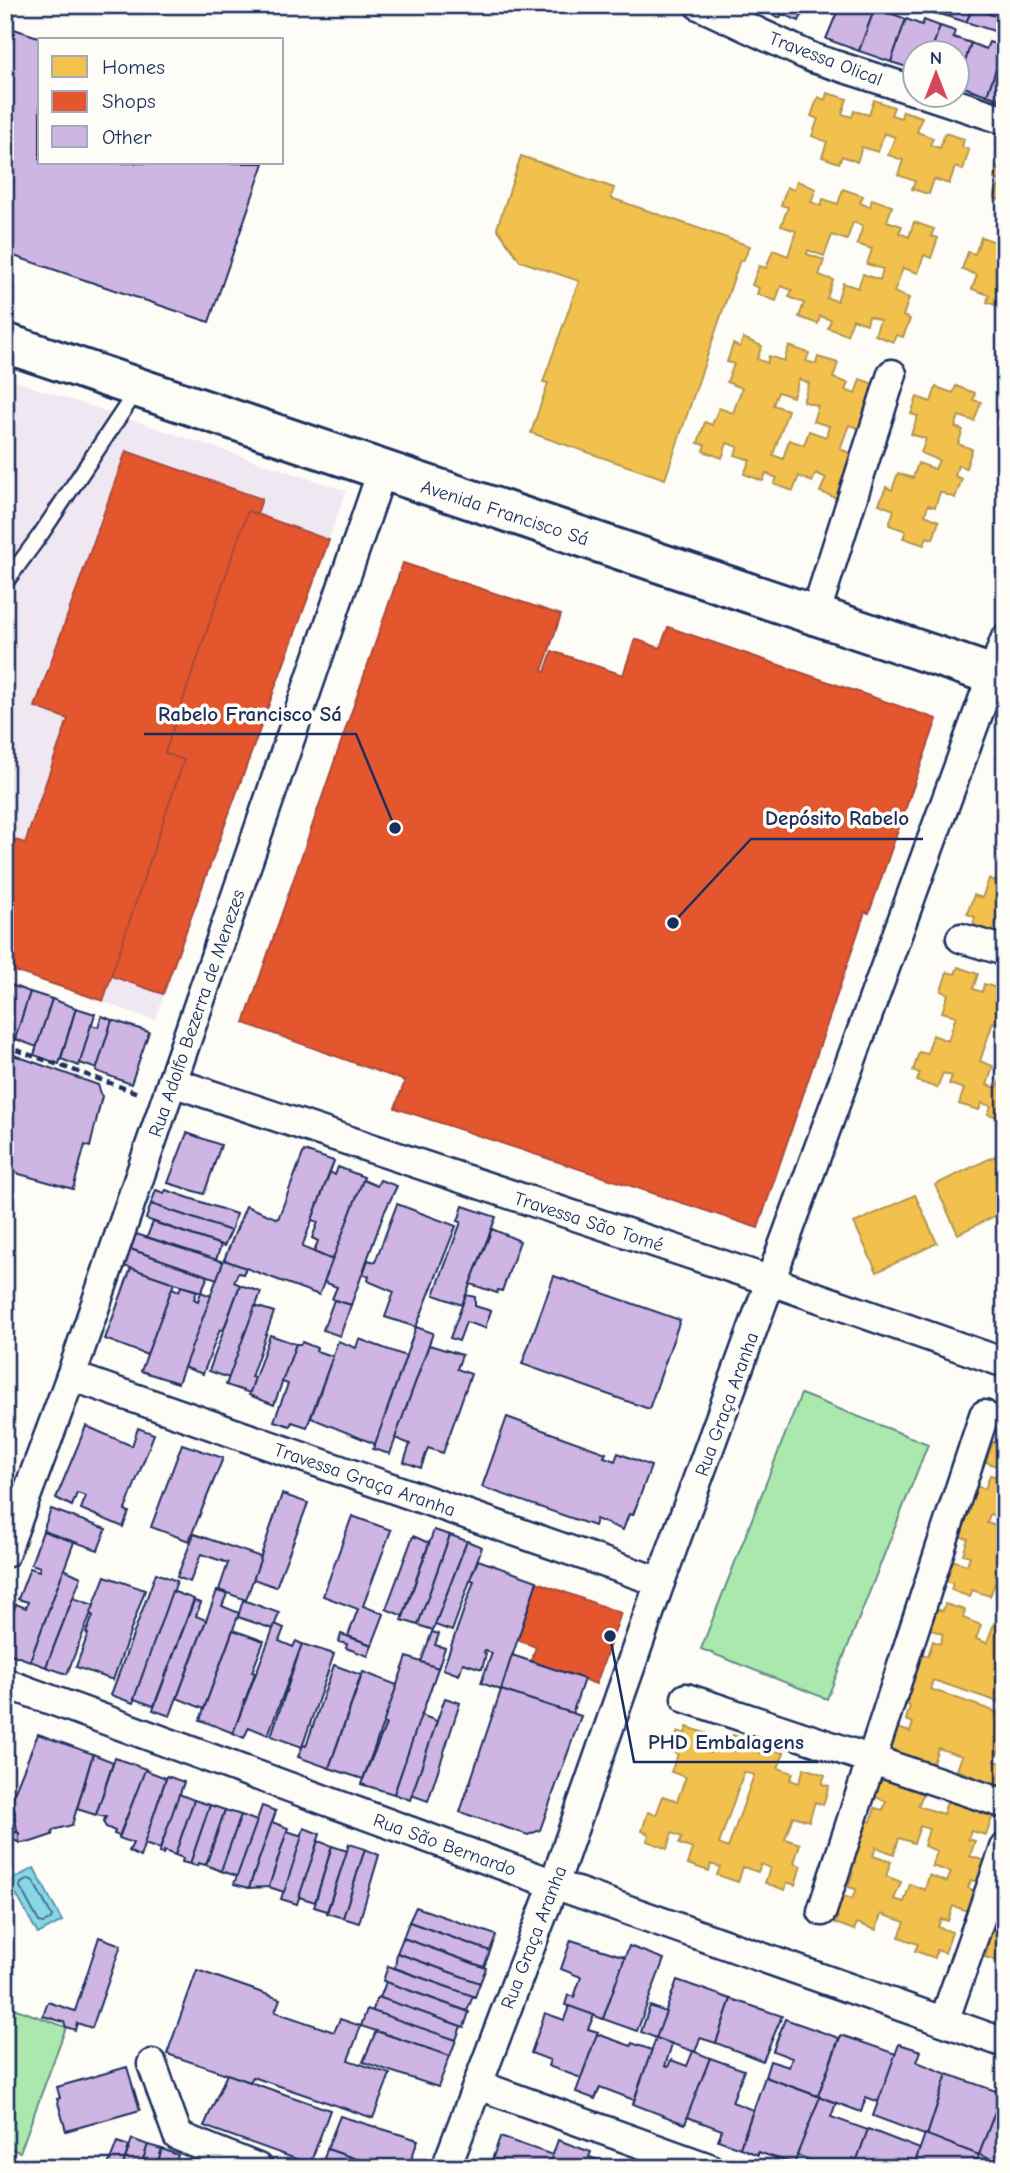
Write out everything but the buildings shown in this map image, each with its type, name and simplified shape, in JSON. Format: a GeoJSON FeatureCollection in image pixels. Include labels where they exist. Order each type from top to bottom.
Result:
{"type":"FeatureCollection","features":[{"type":"Feature","properties":{"kind":"main road","name":"Avenida Francisco Sá"},"geometry":{"type":"LineString","coordinates":[[5,343],[815,615],[1000,665]]}},
{"type":"Feature","properties":{"kind":"street","name":"Travessa Olical"},"geometry":{"type":"LineString","coordinates":[[699,5],[813,58],[902,87]]}},
{"type":"Feature","properties":{"kind":"street"},"geometry":{"type":"LineString","coordinates":[[969,108],[1005,120]]}},
{"type":"Feature","properties":{"kind":"street"},"geometry":{"type":"LineString","coordinates":[[815,615],[892,374]]}},
{"type":"Feature","properties":{"kind":"street","name":"Rua Adolfo Bezerra de Menezes"},"geometry":{"type":"LineString","coordinates":[[5,1553],[13,1506],[71,1376],[382,471]]}},
{"type":"Feature","properties":{"kind":"street","name":"Rua Graça Aranha"},"geometry":{"type":"LineString","coordinates":[[446,2168],[554,1884],[660,1582],[1000,665]]}},
{"type":"Feature","properties":{"kind":"street"},"geometry":{"type":"LineString","coordinates":[[961,938],[1005,951]]}},
{"type":"Feature","properties":{"kind":"street","name":"Travessa São Tomé"},"geometry":{"type":"LineString","coordinates":[[168,1092],[771,1281],[1005,1363]]}},
{"type":"Feature","properties":{"kind":"street","name":"Travessa Graça Aranha"},"geometry":{"type":"LineString","coordinates":[[71,1376],[660,1582]]}},
{"type":"Feature","properties":{"kind":"street"},"geometry":{"type":"LineString","coordinates":[[822,1911],[984,1415]]}},
{"type":"Feature","properties":{"kind":"street","name":"Rua São Bernardo"},"geometry":{"type":"LineString","coordinates":[[5,1683],[554,1884],[1005,2043]]}},
{"type":"Feature","properties":{"kind":"street"},"geometry":{"type":"LineString","coordinates":[[686,1698],[1005,1804]]}},
{"type":"Feature","properties":{"kind":"street"},"geometry":{"type":"LineString","coordinates":[[944,2021],[1005,1848]]}},
{"type":"Feature","properties":{"kind":"street"},"geometry":{"type":"LineString","coordinates":[[152,2064],[178,2136],[258,2168]]}},
{"type":"Feature","properties":{"kind":"street"},"geometry":{"type":"LineString","coordinates":[[478,2085],[709,2168]]}},
{"type":"Feature","properties":{"kind":"lane"},"geometry":{"type":"LineString","coordinates":[[5,583],[41,534],[138,388]]}},
{"type":"Feature","properties":{"kind":"path"},"geometry":{"type":"LineString","coordinates":[[5,1046],[168,1092]]}},
{"type":"Feature","properties":{"kind":"shaded area"},"geometry":{"type":"Polygon","coordinates":[[[5,378],[346,491],[155,1020],[5,968],[5,378]]]}},
{"type":"Feature","properties":{"kind":"green space"},"geometry":{"type":"Polygon","coordinates":[[[801,1394],[928,1444],[827,1699],[701,1649],[801,1394]]]}},
{"type":"Feature","properties":{"kind":"green space"},"geometry":{"type":"Polygon","coordinates":[[[5,2005],[66,2027],[20,2152],[5,2147],[5,2005]]]}},
{"type":"Feature","properties":{"kind":"water"},"geometry":{"type":"Polygon","coordinates":[[[34,1868],[62,1921],[38,1934],[9,1881],[34,1868]]]}},
{"type":"Feature","properties":{"kind":"place","name":"Rabelo Francisco Sá"},"geometry":{"type":"Point","coordinates":[395,828]}},
{"type":"Feature","properties":{"kind":"place","name":"Depósito Rabelo"},"geometry":{"type":"Point","coordinates":[673,923]}},
{"type":"Feature","properties":{"kind":"place","name":"PHD Embalagens"},"geometry":{"type":"Point","coordinates":[610,1636]}}]}
